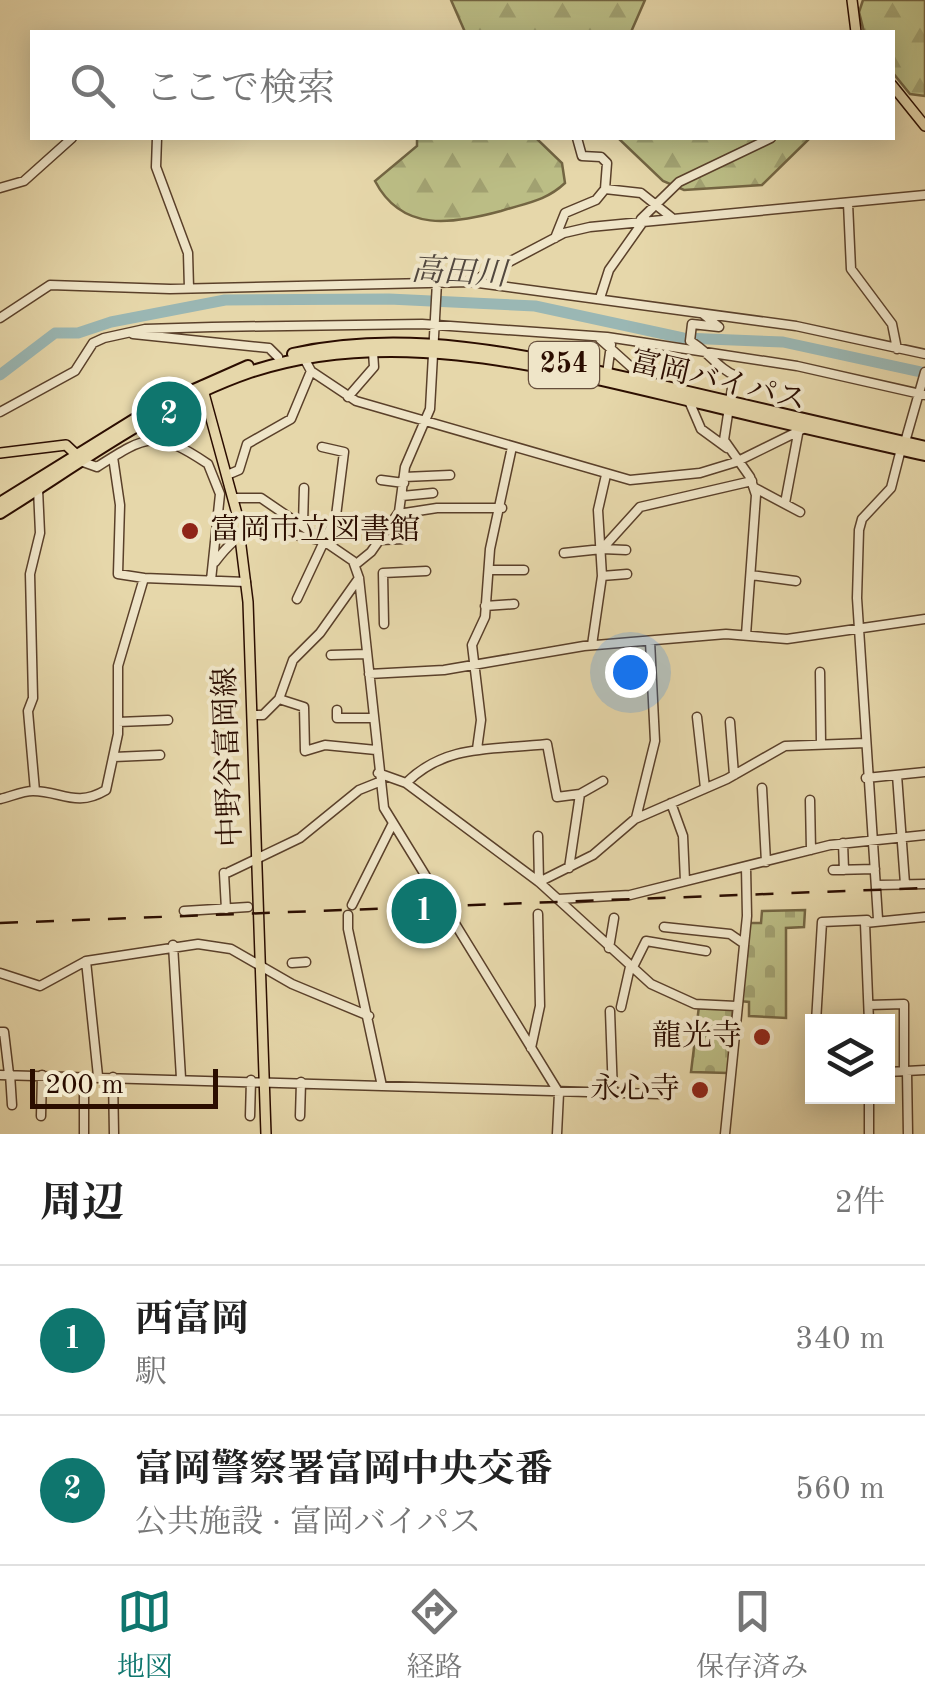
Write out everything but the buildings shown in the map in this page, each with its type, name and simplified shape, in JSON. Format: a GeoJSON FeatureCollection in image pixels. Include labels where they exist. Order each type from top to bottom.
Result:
{"type":"FeatureCollection","features":[{"type":"Feature","properties":{"kind":"highway","name":"富岡バイパス"},"geometry":{"type":"LineString","coordinates":[[0,513],[81,458],[202,387],[278,357],[352,345],[434,349],[607,374],[903,446],[925,455]]}},
{"type":"Feature","properties":{"kind":"highway","name":"富岡バイパス"},"geometry":{"type":"LineString","coordinates":[[0,504],[202,387],[304,358],[374,352],[434,349],[729,406],[802,431],[925,446]]}},
{"type":"Feature","properties":{"kind":"highway"},"geometry":{"type":"LineString","coordinates":[[156,414],[152,425],[156,437]]}},
{"type":"Feature","properties":{"kind":"main road"},"geometry":{"type":"LineString","coordinates":[[852,0],[856,30]]}},
{"type":"Feature","properties":{"kind":"main road"},"geometry":{"type":"LineString","coordinates":[[895,89],[925,126]]}},
{"type":"Feature","properties":{"kind":"main road","name":"中野谷富岡線"},"geometry":{"type":"LineString","coordinates":[[202,387],[233,498],[246,582],[266,1134]]}},
{"type":"Feature","properties":{"kind":"main road"},"geometry":{"type":"LineString","coordinates":[[51,471],[52,446]]}},
{"type":"Feature","properties":{"kind":"main road"},"geometry":{"type":"LineString","coordinates":[[0,452],[69,446],[81,458]]}},
{"type":"Feature","properties":{"kind":"street"},"geometry":{"type":"LineString","coordinates":[[0,188],[24,181],[70,140]]}},
{"type":"Feature","properties":{"kind":"street"},"geometry":{"type":"LineString","coordinates":[[157,140],[156,167],[188,253],[194,288]]}},
{"type":"Feature","properties":{"kind":"street"},"geometry":{"type":"LineString","coordinates":[[555,238],[564,213],[596,200],[604,189],[607,163],[601,157],[582,156],[578,140]]}},
{"type":"Feature","properties":{"kind":"street"},"geometry":{"type":"LineString","coordinates":[[600,298],[609,270],[654,204],[679,182],[767,140]]}},
{"type":"Feature","properties":{"kind":"street"},"geometry":{"type":"LineString","coordinates":[[604,189],[632,190],[672,218]]}},
{"type":"Feature","properties":{"kind":"street"},"geometry":{"type":"LineString","coordinates":[[471,282],[576,229],[643,219],[925,195]]}},
{"type":"Feature","properties":{"kind":"street"},"geometry":{"type":"LineString","coordinates":[[848,203],[850,270],[892,324],[897,349]]}},
{"type":"Feature","properties":{"kind":"street"},"geometry":{"type":"LineString","coordinates":[[0,318],[50,285],[194,288],[471,282],[845,335],[925,354]]}},
{"type":"Feature","properties":{"kind":"street"},"geometry":{"type":"LineString","coordinates":[[355,565],[398,514],[404,480],[433,395],[437,284]]}},
{"type":"Feature","properties":{"kind":"street"},"geometry":{"type":"LineString","coordinates":[[702,313],[719,327],[692,324],[690,342],[710,353],[720,369],[734,375],[723,431],[726,448]]}},
{"type":"Feature","properties":{"kind":"street"},"geometry":{"type":"LineString","coordinates":[[0,412],[75,372],[93,343],[122,334],[178,328],[436,325],[596,337],[844,374],[922,394]]}},
{"type":"Feature","properties":{"kind":"street"},"geometry":{"type":"LineString","coordinates":[[122,334],[269,348],[278,357]]}},
{"type":"Feature","properties":{"kind":"street"},"geometry":{"type":"LineString","coordinates":[[596,337],[612,345],[640,375],[639,381]]}},
{"type":"Feature","properties":{"kind":"street"},"geometry":{"type":"LineString","coordinates":[[607,374],[612,345]]}},
{"type":"Feature","properties":{"kind":"street"},"geometry":{"type":"LineString","coordinates":[[348,397],[374,367],[374,352]]}},
{"type":"Feature","properties":{"kind":"street"},"geometry":{"type":"LineString","coordinates":[[304,358],[311,371],[348,397],[606,475],[648,480],[700,473],[736,462],[802,431]]}},
{"type":"Feature","properties":{"kind":"street"},"geometry":{"type":"LineString","coordinates":[[227,474],[239,470],[247,444],[291,419],[311,371]]}},
{"type":"Feature","properties":{"kind":"street"},"geometry":{"type":"LineString","coordinates":[[869,1014],[864,929],[875,919],[876,869],[866,778],[859,530],[862,519],[891,488],[922,394],[925,372]]}},
{"type":"Feature","properties":{"kind":"street"},"geometry":{"type":"LineString","coordinates":[[689,401],[701,429],[726,448],[753,485],[800,512]]}},
{"type":"Feature","properties":{"kind":"street"},"geometry":{"type":"LineString","coordinates":[[785,503],[802,431]]}},
{"type":"Feature","properties":{"kind":"street"},"geometry":{"type":"LineString","coordinates":[[81,458],[97,467],[142,439],[156,437],[212,468],[220,488],[211,580]]}},
{"type":"Feature","properties":{"kind":"street"},"geometry":{"type":"LineString","coordinates":[[298,599],[336,516],[344,452],[322,447]]}},
{"type":"Feature","properties":{"kind":"street"},"geometry":{"type":"LineString","coordinates":[[477,749],[481,720],[472,645],[486,617],[490,570],[512,448]]}},
{"type":"Feature","properties":{"kind":"street"},"geometry":{"type":"LineString","coordinates":[[113,456],[120,505],[118,574],[246,582]]}},
{"type":"Feature","properties":{"kind":"street"},"geometry":{"type":"LineString","coordinates":[[592,645],[602,576],[598,510],[606,475]]}},
{"type":"Feature","properties":{"kind":"street"},"geometry":{"type":"LineString","coordinates":[[381,480],[450,476]]}},
{"type":"Feature","properties":{"kind":"street"},"geometry":{"type":"LineString","coordinates":[[602,549],[640,507],[753,485]]}},
{"type":"Feature","properties":{"kind":"street"},"geometry":{"type":"LineString","coordinates":[[746,636],[753,485]]}},
{"type":"Feature","properties":{"kind":"street"},"geometry":{"type":"LineString","coordinates":[[303,525],[304,488]]}},
{"type":"Feature","properties":{"kind":"street"},"geometry":{"type":"LineString","coordinates":[[35,791],[28,711],[33,698],[30,574],[40,533],[38,489]]}},
{"type":"Feature","properties":{"kind":"street"},"geometry":{"type":"LineString","coordinates":[[402,496],[433,493]]}},
{"type":"Feature","properties":{"kind":"street"},"geometry":{"type":"LineString","coordinates":[[233,498],[256,496],[348,554],[355,565],[384,808],[558,1093],[557,1134]]}},
{"type":"Feature","properties":{"kind":"street"},"geometry":{"type":"LineString","coordinates":[[398,514],[437,508],[502,508]]}},
{"type":"Feature","properties":{"kind":"street"},"geometry":{"type":"LineString","coordinates":[[212,566],[240,532],[257,530],[327,541]]}},
{"type":"Feature","properties":{"kind":"street"},"geometry":{"type":"LineString","coordinates":[[380,540],[405,539]]}},
{"type":"Feature","properties":{"kind":"street"},"geometry":{"type":"LineString","coordinates":[[564,552],[626,550]]}},
{"type":"Feature","properties":{"kind":"street"},"geometry":{"type":"LineString","coordinates":[[490,570],[524,570]]}},
{"type":"Feature","properties":{"kind":"street"},"geometry":{"type":"LineString","coordinates":[[384,624],[383,573],[426,571]]}},
{"type":"Feature","properties":{"kind":"street"},"geometry":{"type":"LineString","coordinates":[[602,576],[627,574]]}},
{"type":"Feature","properties":{"kind":"street"},"geometry":{"type":"LineString","coordinates":[[751,575],[796,581]]}},
{"type":"Feature","properties":{"kind":"street"},"geometry":{"type":"LineString","coordinates":[[0,800],[35,791],[55,798],[92,798],[106,790],[118,722],[118,666],[144,578]]}},
{"type":"Feature","properties":{"kind":"street"},"geometry":{"type":"LineString","coordinates":[[252,715],[263,715],[278,699],[293,660],[320,632],[359,578]]}},
{"type":"Feature","properties":{"kind":"street"},"geometry":{"type":"LineString","coordinates":[[360,590],[383,586]]}},
{"type":"Feature","properties":{"kind":"street"},"geometry":{"type":"LineString","coordinates":[[485,606],[514,604]]}},
{"type":"Feature","properties":{"kind":"street"},"geometry":{"type":"LineString","coordinates":[[369,674],[444,670],[592,645],[650,640],[746,636],[787,640],[925,619]]}},
{"type":"Feature","properties":{"kind":"street"},"geometry":{"type":"LineString","coordinates":[[636,819],[655,741],[650,640]]}},
{"type":"Feature","properties":{"kind":"street"},"geometry":{"type":"LineString","coordinates":[[330,655],[367,654]]}},
{"type":"Feature","properties":{"kind":"street"},"geometry":{"type":"LineString","coordinates":[[820,672],[821,743]]}},
{"type":"Feature","properties":{"kind":"street"},"geometry":{"type":"LineString","coordinates":[[278,699],[304,706],[305,751],[326,744],[376,750]]}},
{"type":"Feature","properties":{"kind":"street"},"geometry":{"type":"LineString","coordinates":[[337,710],[337,718],[373,718]]}},
{"type":"Feature","properties":{"kind":"street"},"geometry":{"type":"LineString","coordinates":[[696,716],[705,788]]}},
{"type":"Feature","properties":{"kind":"street"},"geometry":{"type":"LineString","coordinates":[[118,722],[168,720]]}},
{"type":"Feature","properties":{"kind":"street"},"geometry":{"type":"LineString","coordinates":[[730,722],[734,775]]}},
{"type":"Feature","properties":{"kind":"street"},"geometry":{"type":"LineString","coordinates":[[539,882],[592,856],[636,819],[734,775],[785,746],[866,743]]}},
{"type":"Feature","properties":{"kind":"street"},"geometry":{"type":"LineString","coordinates":[[406,783],[421,768],[447,754],[547,744],[557,797],[580,794],[603,782]]}},
{"type":"Feature","properties":{"kind":"street"},"geometry":{"type":"LineString","coordinates":[[114,756],[160,754]]}},
{"type":"Feature","properties":{"kind":"street"},"geometry":{"type":"LineString","coordinates":[[866,778],[925,772]]}},
{"type":"Feature","properties":{"kind":"street"},"geometry":{"type":"LineString","coordinates":[[897,775],[905,884]]}},
{"type":"Feature","properties":{"kind":"street"},"geometry":{"type":"LineString","coordinates":[[226,908],[226,872],[300,838],[379,777],[406,783],[539,882],[630,968],[666,994],[696,1004],[736,1006]]}},
{"type":"Feature","properties":{"kind":"street"},"geometry":{"type":"LineString","coordinates":[[762,788],[766,862]]}},
{"type":"Feature","properties":{"kind":"street"},"geometry":{"type":"LineString","coordinates":[[569,868],[580,794]]}},
{"type":"Feature","properties":{"kind":"street"},"geometry":{"type":"LineString","coordinates":[[810,800],[811,850]]}},
{"type":"Feature","properties":{"kind":"street"},"geometry":{"type":"LineString","coordinates":[[671,803],[684,836],[685,881]]}},
{"type":"Feature","properties":{"kind":"street"},"geometry":{"type":"LineString","coordinates":[[382,1086],[348,930],[350,910],[392,824]]}},
{"type":"Feature","properties":{"kind":"street"},"geometry":{"type":"LineString","coordinates":[[558,899],[630,895],[843,843],[925,835]]}},
{"type":"Feature","properties":{"kind":"street"},"geometry":{"type":"LineString","coordinates":[[538,836],[539,882]]}},
{"type":"Feature","properties":{"kind":"street"},"geometry":{"type":"LineString","coordinates":[[843,843],[838,870],[876,869]]}},
{"type":"Feature","properties":{"kind":"street"},"geometry":{"type":"LineString","coordinates":[[725,1134],[743,944],[746,867]]}},
{"type":"Feature","properties":{"kind":"street"},"geometry":{"type":"LineString","coordinates":[[876,885],[925,884]]}},
{"type":"Feature","properties":{"kind":"street"},"geometry":{"type":"LineString","coordinates":[[184,911],[248,907]]}},
{"type":"Feature","properties":{"kind":"street"},"geometry":{"type":"LineString","coordinates":[[530,1048],[540,1006],[538,914]]}},
{"type":"Feature","properties":{"kind":"street"},"geometry":{"type":"LineString","coordinates":[[816,1014],[822,922],[925,917]]}},
{"type":"Feature","properties":{"kind":"street"},"geometry":{"type":"LineString","coordinates":[[609,948],[614,918]]}},
{"type":"Feature","properties":{"kind":"street"},"geometry":{"type":"LineString","coordinates":[[664,926],[730,934],[743,944]]}},
{"type":"Feature","properties":{"kind":"street"},"geometry":{"type":"LineString","coordinates":[[621,1007],[630,968],[646,940],[706,951]]}},
{"type":"Feature","properties":{"kind":"street"},"geometry":{"type":"LineString","coordinates":[[0,974],[40,986],[86,961],[173,945],[231,948],[338,1006],[369,1016]]}},
{"type":"Feature","properties":{"kind":"street"},"geometry":{"type":"LineString","coordinates":[[173,945],[181,1078]]}},
{"type":"Feature","properties":{"kind":"street"},"geometry":{"type":"LineString","coordinates":[[86,961],[98,1076]]}},
{"type":"Feature","properties":{"kind":"street"},"geometry":{"type":"LineString","coordinates":[[292,963],[306,962]]}},
{"type":"Feature","properties":{"kind":"street"},"geometry":{"type":"LineString","coordinates":[[869,1005],[904,1004],[908,1134]]}},
{"type":"Feature","properties":{"kind":"street"},"geometry":{"type":"LineString","coordinates":[[610,1011],[613,1094]]}},
{"type":"Feature","properties":{"kind":"street"},"geometry":{"type":"LineString","coordinates":[[0,1032],[4,1032],[12,1105]]}},
{"type":"Feature","properties":{"kind":"street"},"geometry":{"type":"LineString","coordinates":[[895,1072],[925,1070]]}},
{"type":"Feature","properties":{"kind":"street"},"geometry":{"type":"LineString","coordinates":[[6,1074],[658,1094]]}},
{"type":"Feature","properties":{"kind":"street"},"geometry":{"type":"LineString","coordinates":[[40,1116],[42,1075]]}},
{"type":"Feature","properties":{"kind":"street"},"geometry":{"type":"LineString","coordinates":[[84,1076],[84,1134]]}},
{"type":"Feature","properties":{"kind":"street"},"geometry":{"type":"LineString","coordinates":[[113,1077],[114,1134]]}},
{"type":"Feature","properties":{"kind":"street"},"geometry":{"type":"LineString","coordinates":[[250,1116],[251,1080]]}},
{"type":"Feature","properties":{"kind":"street"},"geometry":{"type":"LineString","coordinates":[[300,1116],[301,1082]]}},
{"type":"Feature","properties":{"kind":"street"},"geometry":{"type":"LineString","coordinates":[[869,1104],[870,1134]]}},
{"type":"Feature","properties":{"kind":"green space"},"geometry":{"type":"Polygon","coordinates":[[[451,0],[645,0],[632,30],[464,30],[451,0]]]}},
{"type":"Feature","properties":{"kind":"green space"},"geometry":{"type":"Polygon","coordinates":[[[863,0],[925,0],[925,96],[910,94],[895,75],[895,30],[864,30],[859,12],[863,0]]]}},
{"type":"Feature","properties":{"kind":"green space"},"geometry":{"type":"Polygon","coordinates":[[[417,140],[538,140],[562,163],[565,183],[535,201],[483,216],[447,221],[414,217],[386,198],[375,181],[417,146],[417,140]]]}},
{"type":"Feature","properties":{"kind":"green space"},"geometry":{"type":"Polygon","coordinates":[[[620,140],[808,140],[762,185],[684,190],[663,181],[620,140]]]}},
{"type":"Feature","properties":{"kind":"green space"},"geometry":{"type":"Polygon","coordinates":[[[805,910],[804,927],[786,928],[786,1018],[749,1016],[749,1002],[739,1001],[747,923],[761,923],[762,911],[805,910]]]}},
{"type":"Feature","properties":{"kind":"green space"},"geometry":{"type":"Polygon","coordinates":[[[699,1006],[733,1008],[728,1073],[691,1072],[699,1006]]]}},
{"type":"Feature","properties":{"kind":"waterway","name":"高田川"},"geometry":{"type":"LineString","coordinates":[[0,375],[55,333],[78,333],[111,322],[225,300],[389,299],[535,306],[683,338],[783,342],[925,373]]}},
{"type":"Feature","properties":{"kind":"railway"},"geometry":{"type":"LineString","coordinates":[[0,923],[925,888]]}},
{"type":"Feature","properties":{"kind":"place","name":"富岡警察署富岡中央交番"},"geometry":{"type":"Point","coordinates":[169,414]}},
{"type":"Feature","properties":{"kind":"place","name":"富岡市立図書館"},"geometry":{"type":"Point","coordinates":[190,531]}},
{"type":"Feature","properties":{"kind":"place","name":"西富岡"},"geometry":{"type":"Point","coordinates":[424,911]}},
{"type":"Feature","properties":{"kind":"place","name":"龍光寺"},"geometry":{"type":"Point","coordinates":[762,1037]}},
{"type":"Feature","properties":{"kind":"place","name":"永心寺"},"geometry":{"type":"Point","coordinates":[700,1090]}}]}
